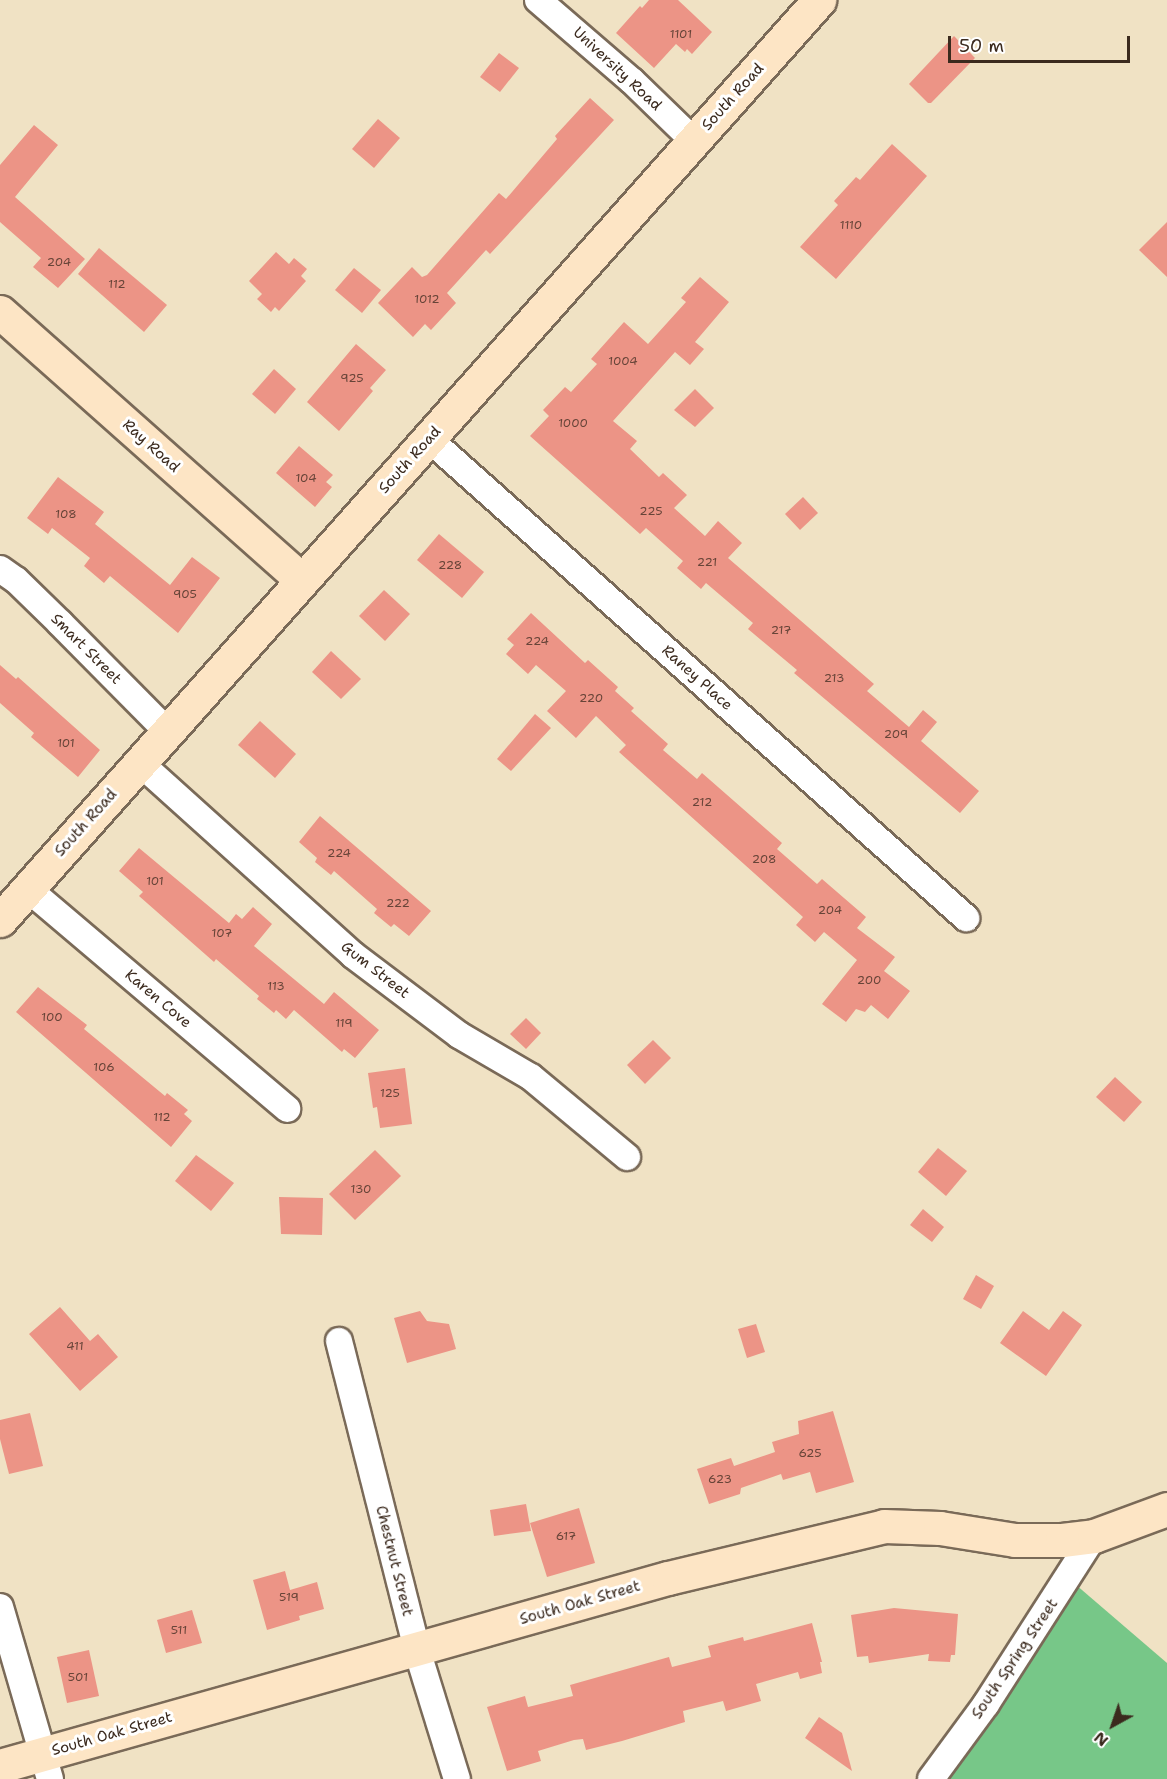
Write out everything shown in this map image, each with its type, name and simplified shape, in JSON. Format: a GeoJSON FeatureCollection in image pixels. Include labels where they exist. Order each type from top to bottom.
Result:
{"type":"FeatureCollection","features":[{"type":"Feature","properties":{"kind":"street","name":"University Road"},"geometry":{"type":"LineString","coordinates":[[538,0],[632,81],[694,141]]}},
{"type":"Feature","properties":{"kind":"street","name":"South Road"},"geometry":{"type":"LineString","coordinates":[[0,920],[819,0]]}},
{"type":"Feature","properties":{"kind":"street","name":"Ray Road"},"geometry":{"type":"LineString","coordinates":[[0,312],[303,580]]}},
{"type":"Feature","properties":{"kind":"street","name":"Raney Place"},"geometry":{"type":"LineString","coordinates":[[429,439],[966,918]]}},
{"type":"Feature","properties":{"kind":"street","name":"Smart Street"},"geometry":{"type":"LineString","coordinates":[[0,569],[16,580],[168,732]]}},
{"type":"Feature","properties":{"kind":"street","name":"Gum Street"},"geometry":{"type":"LineString","coordinates":[[140,763],[353,955],[459,1035],[531,1077],[627,1157]]}},
{"type":"Feature","properties":{"kind":"street","name":"Karen Cove"},"geometry":{"type":"LineString","coordinates":[[28,889],[287,1109]]}},
{"type":"Feature","properties":{"kind":"street","name":"Chestnut Street"},"geometry":{"type":"LineString","coordinates":[[339,1341],[417,1650],[457,1779]]}},
{"type":"Feature","properties":{"kind":"street","name":"South Oak Street"},"geometry":{"type":"LineString","coordinates":[[0,1766],[46,1766],[417,1650],[668,1578],[884,1526],[940,1528],[1015,1540],[1062,1540],[1094,1536],[1167,1509]]}},
{"type":"Feature","properties":{"kind":"street","name":"South Spring Street"},"geometry":{"type":"LineString","coordinates":[[931,1779],[992,1695],[1094,1536]]}},
{"type":"Feature","properties":{"kind":"street"},"geometry":{"type":"LineString","coordinates":[[0,1606],[46,1766]]}},
{"type":"Feature","properties":{"kind":"green space"},"geometry":{"type":"Polygon","coordinates":[[[1068,1578],[1167,1663],[1167,1779],[931,1779],[1068,1578]]]}},
{"type":"Feature","properties":{"kind":"building"},"geometry":{"type":"Polygon","coordinates":[[[649,0],[678,0],[712,32],[692,54],[687,49],[685,52],[676,44],[654,68],[616,33],[640,6],[642,8],[649,0]]]}},
{"type":"Feature","properties":{"kind":"building"},"geometry":{"type":"Polygon","coordinates":[[[954,36],[975,58],[931,103],[928,103],[909,84],[954,36]]]}},
{"type":"Feature","properties":{"kind":"building"},"geometry":{"type":"Polygon","coordinates":[[[499,53],[519,68],[500,92],[480,77],[499,53]]]}},
{"type":"Feature","properties":{"kind":"building"},"geometry":{"type":"Polygon","coordinates":[[[590,98],[614,120],[490,254],[486,250],[447,293],[456,303],[431,330],[425,324],[413,337],[378,303],[412,267],[422,277],[427,275],[499,193],[506,199],[557,139],[555,136],[590,98]]]}},
{"type":"Feature","properties":{"kind":"building"},"geometry":{"type":"Polygon","coordinates":[[[378,119],[400,138],[374,168],[352,149],[378,119]]]}},
{"type":"Feature","properties":{"kind":"building"},"geometry":{"type":"Polygon","coordinates":[[[34,125],[58,145],[15,197],[85,259],[58,288],[33,267],[41,258],[0,222],[0,165],[34,125]]]}},
{"type":"Feature","properties":{"kind":"building"},"geometry":{"type":"Polygon","coordinates":[[[892,144],[927,176],[836,279],[800,247],[838,205],[834,201],[856,177],[860,180],[892,144]]]}},
{"type":"Feature","properties":{"kind":"building"},"geometry":{"type":"Polygon","coordinates":[[[1167,222],[1167,277],[1139,250],[1167,222]]]}},
{"type":"Feature","properties":{"kind":"building"},"geometry":{"type":"Polygon","coordinates":[[[99,248],[167,305],[144,332],[78,274],[99,248]]]}},
{"type":"Feature","properties":{"kind":"building"},"geometry":{"type":"Polygon","coordinates":[[[276,252],[289,264],[294,258],[307,269],[301,276],[306,281],[279,311],[275,307],[271,312],[257,299],[262,294],[249,281],[276,252]]]}},
{"type":"Feature","properties":{"kind":"building"},"geometry":{"type":"Polygon","coordinates":[[[354,268],[381,290],[362,313],[335,290],[354,268]]]}},
{"type":"Feature","properties":{"kind":"building"},"geometry":{"type":"Polygon","coordinates":[[[700,277],[729,302],[695,342],[704,349],[690,365],[675,352],[613,421],[637,441],[630,449],[659,477],[663,473],[687,495],[674,508],[705,536],[718,521],[742,543],[728,558],[874,684],[867,691],[909,727],[923,710],[937,722],[921,741],[979,791],[960,813],[794,673],[797,670],[748,629],[753,623],[706,583],[701,589],[677,568],[683,561],[646,528],[640,534],[530,436],[549,416],[543,410],[565,387],[571,392],[597,364],[591,359],[624,322],[648,344],[686,302],[681,298],[700,277]]]}},
{"type":"Feature","properties":{"kind":"building"},"geometry":{"type":"Polygon","coordinates":[[[356,344],[386,370],[370,388],[373,391],[339,431],[307,402],[356,344]]]}},
{"type":"Feature","properties":{"kind":"building"},"geometry":{"type":"Polygon","coordinates":[[[274,369],[296,389],[275,414],[252,394],[274,369]]]}},
{"type":"Feature","properties":{"kind":"building"},"geometry":{"type":"Polygon","coordinates":[[[695,389],[714,408],[695,427],[674,410],[695,389]]]}},
{"type":"Feature","properties":{"kind":"building"},"geometry":{"type":"Polygon","coordinates":[[[299,446],[333,475],[326,482],[332,487],[315,507],[276,473],[299,446]]]}},
{"type":"Feature","properties":{"kind":"building"},"geometry":{"type":"Polygon","coordinates":[[[58,477],[104,512],[95,524],[170,585],[192,557],[220,578],[178,633],[110,576],[104,583],[84,566],[90,558],[52,528],[48,534],[27,518],[58,477]]]}},
{"type":"Feature","properties":{"kind":"building"},"geometry":{"type":"Polygon","coordinates":[[[803,497],[818,513],[800,530],[785,514],[803,497]]]}},
{"type":"Feature","properties":{"kind":"building"},"geometry":{"type":"Polygon","coordinates":[[[439,534],[484,572],[462,598],[417,560],[439,534]]]}},
{"type":"Feature","properties":{"kind":"building"},"geometry":{"type":"Polygon","coordinates":[[[384,590],[410,614],[385,641],[359,616],[384,590]]]}},
{"type":"Feature","properties":{"kind":"building"},"geometry":{"type":"Polygon","coordinates":[[[531,613],[585,663],[588,660],[618,687],[615,691],[634,708],[631,711],[668,744],[663,750],[697,779],[702,773],[782,843],[777,849],[817,884],[822,879],[866,917],[857,928],[895,957],[884,971],[910,991],[888,1019],[871,1005],[865,1012],[856,1009],[846,1022],[822,1004],[857,960],[824,932],[815,942],[796,925],[803,917],[619,752],[626,745],[596,716],[576,738],[547,711],[566,691],[536,665],[528,674],[506,654],[514,645],[507,639],[531,613]]]}},
{"type":"Feature","properties":{"kind":"building"},"geometry":{"type":"Polygon","coordinates":[[[331,651],[361,679],[341,699],[312,672],[331,651]]]}},
{"type":"Feature","properties":{"kind":"building"},"geometry":{"type":"Polygon","coordinates":[[[0,665],[16,679],[18,677],[100,750],[78,777],[31,737],[34,733],[0,703],[0,665]]]}},
{"type":"Feature","properties":{"kind":"building"},"geometry":{"type":"Polygon","coordinates":[[[535,714],[551,728],[511,771],[497,759],[535,714]]]}},
{"type":"Feature","properties":{"kind":"building"},"geometry":{"type":"Polygon","coordinates":[[[260,721],[296,754],[275,778],[238,745],[260,721]]]}},
{"type":"Feature","properties":{"kind":"building"},"geometry":{"type":"Polygon","coordinates":[[[320,816],[431,911],[409,936],[394,924],[391,927],[374,913],[377,909],[334,871],[331,875],[315,862],[317,858],[299,842],[320,816]]]}},
{"type":"Feature","properties":{"kind":"building"},"geometry":{"type":"Polygon","coordinates":[[[139,848],[229,923],[236,914],[242,919],[253,907],[272,924],[254,946],[324,1004],[334,992],[379,1030],[355,1058],[344,1049],[342,1052],[294,1010],[286,1019],[276,1010],[274,1013],[257,999],[259,996],[216,959],[214,962],[139,896],[143,892],[119,871],[139,848]]]}},
{"type":"Feature","properties":{"kind":"building"},"geometry":{"type":"Polygon","coordinates":[[[38,987],[87,1025],[84,1029],[165,1096],[167,1093],[188,1110],[184,1114],[192,1121],[171,1147],[16,1012],[38,987]]]}},
{"type":"Feature","properties":{"kind":"building"},"geometry":{"type":"Polygon","coordinates":[[[526,1018],[541,1033],[526,1049],[510,1034],[526,1018]]]}},
{"type":"Feature","properties":{"kind":"building"},"geometry":{"type":"Polygon","coordinates":[[[653,1040],[671,1058],[645,1084],[627,1065],[653,1040]]]}},
{"type":"Feature","properties":{"kind":"building"},"geometry":{"type":"Polygon","coordinates":[[[405,1068],[412,1124],[380,1128],[377,1107],[373,1108],[368,1073],[405,1068]]]}},
{"type":"Feature","properties":{"kind":"building"},"geometry":{"type":"Polygon","coordinates":[[[1115,1077],[1142,1102],[1124,1122],[1096,1097],[1115,1077]]]}},
{"type":"Feature","properties":{"kind":"building"},"geometry":{"type":"Polygon","coordinates":[[[938,1148],[967,1171],[946,1196],[918,1172],[938,1148]]]}},
{"type":"Feature","properties":{"kind":"building"},"geometry":{"type":"Polygon","coordinates":[[[375,1150],[401,1176],[355,1220],[329,1194],[375,1150]]]}},
{"type":"Feature","properties":{"kind":"building"},"geometry":{"type":"Polygon","coordinates":[[[196,1155],[234,1183],[211,1211],[175,1181],[196,1155]]]}},
{"type":"Feature","properties":{"kind":"building"},"geometry":{"type":"Polygon","coordinates":[[[279,1197],[323,1198],[322,1235],[281,1234],[279,1197]]]}},
{"type":"Feature","properties":{"kind":"building"},"geometry":{"type":"Polygon","coordinates":[[[923,1209],[944,1227],[932,1242],[910,1225],[923,1209]]]}},
{"type":"Feature","properties":{"kind":"building"},"geometry":{"type":"Polygon","coordinates":[[[976,1275],[994,1286],[981,1309],[963,1299],[976,1275]]]}},
{"type":"Feature","properties":{"kind":"building"},"geometry":{"type":"Polygon","coordinates":[[[60,1307],[90,1341],[98,1334],[118,1357],[80,1391],[29,1334],[60,1307]]]}},
{"type":"Feature","properties":{"kind":"building"},"geometry":{"type":"Polygon","coordinates":[[[420,1311],[427,1321],[449,1324],[456,1349],[407,1363],[394,1318],[420,1311]]]}},
{"type":"Feature","properties":{"kind":"building"},"geometry":{"type":"Polygon","coordinates":[[[1023,1311],[1049,1330],[1063,1311],[1082,1325],[1046,1376],[1000,1343],[1023,1311]]]}},
{"type":"Feature","properties":{"kind":"building"},"geometry":{"type":"Polygon","coordinates":[[[756,1324],[765,1352],[747,1358],[738,1329],[756,1324]]]}},
{"type":"Feature","properties":{"kind":"building"},"geometry":{"type":"Polygon","coordinates":[[[833,1411],[854,1482],[816,1493],[810,1472],[783,1480],[781,1474],[741,1488],[740,1494],[709,1504],[697,1469],[731,1458],[734,1466],[775,1452],[772,1442],[799,1434],[798,1421],[833,1411]]]}},
{"type":"Feature","properties":{"kind":"building"},"geometry":{"type":"Polygon","coordinates":[[[30,1413],[43,1466],[9,1474],[0,1439],[0,1420],[30,1413]]]}},
{"type":"Feature","properties":{"kind":"building"},"geometry":{"type":"Polygon","coordinates":[[[526,1504],[531,1531],[494,1536],[490,1510],[526,1504]]]}},
{"type":"Feature","properties":{"kind":"building"},"geometry":{"type":"Polygon","coordinates":[[[579,1508],[595,1563],[547,1577],[530,1523],[579,1508]]]}},
{"type":"Feature","properties":{"kind":"building"},"geometry":{"type":"Polygon","coordinates":[[[285,1571],[290,1590],[317,1582],[324,1609],[299,1616],[300,1620],[267,1630],[253,1580],[285,1571]]]}},
{"type":"Feature","properties":{"kind":"building"},"geometry":{"type":"Polygon","coordinates":[[[894,1608],[958,1614],[955,1655],[951,1655],[950,1662],[928,1661],[929,1654],[869,1663],[868,1656],[857,1657],[851,1615],[894,1608]]]}},
{"type":"Feature","properties":{"kind":"building"},"geometry":{"type":"Polygon","coordinates":[[[192,1610],[202,1643],[166,1653],[157,1620],[192,1610]]]}},
{"type":"Feature","properties":{"kind":"building"},"geometry":{"type":"Polygon","coordinates":[[[812,1623],[822,1662],[820,1662],[822,1673],[800,1679],[798,1672],[756,1684],[761,1701],[726,1711],[723,1701],[683,1711],[685,1722],[622,1741],[586,1750],[583,1739],[574,1740],[538,1751],[541,1761],[507,1771],[487,1707],[525,1696],[528,1707],[573,1696],[570,1685],[669,1657],[672,1667],[711,1657],[708,1646],[743,1637],[744,1641],[812,1623]]]}},
{"type":"Feature","properties":{"kind":"building"},"geometry":{"type":"Polygon","coordinates":[[[89,1650],[99,1696],[67,1703],[57,1657],[89,1650]]]}},
{"type":"Feature","properties":{"kind":"building"},"geometry":{"type":"Polygon","coordinates":[[[819,1717],[842,1733],[852,1771],[805,1738],[819,1717]]]}}]}
